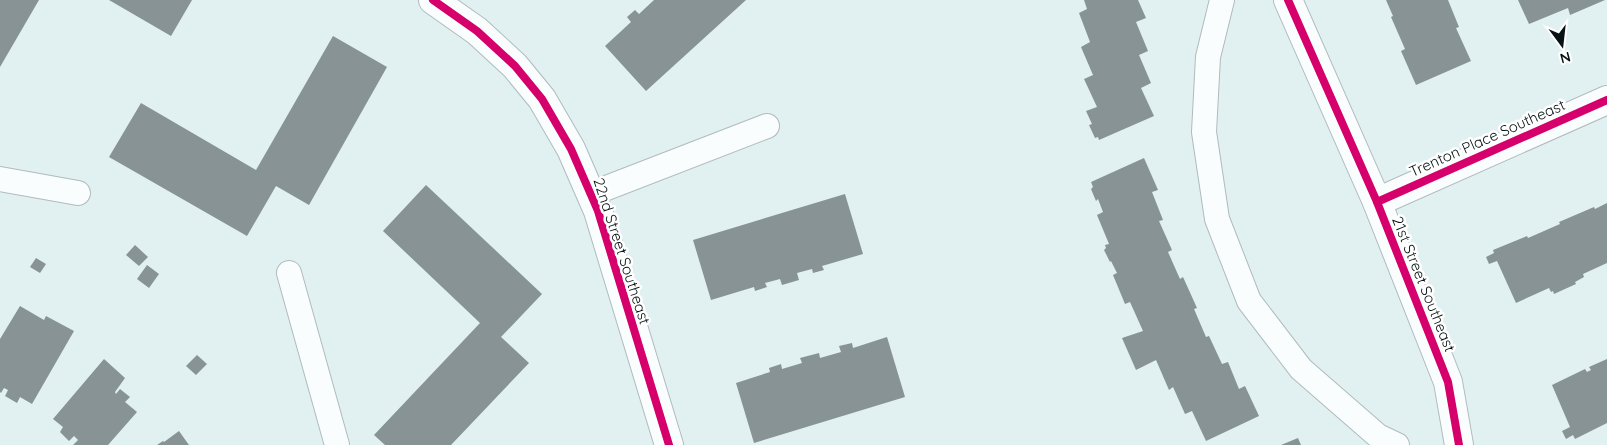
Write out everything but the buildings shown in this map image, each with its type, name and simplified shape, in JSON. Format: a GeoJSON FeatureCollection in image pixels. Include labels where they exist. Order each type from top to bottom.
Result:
{"type":"FeatureCollection","features":[{"type":"Feature","properties":{"kind":"street","name":"22nd Street Southeast"},"geometry":{"type":"LineString","coordinates":[[433,0],[488,41],[515,66],[529,82],[554,118],[571,149],[601,221],[669,445]]}},
{"type":"Feature","properties":{"kind":"street","name":"21st Street Southeast"},"geometry":{"type":"LineString","coordinates":[[1288,0],[1377,202],[1448,382],[1459,445]]}},
{"type":"Feature","properties":{"kind":"street","name":"Trenton Place Southeast"},"geometry":{"type":"LineString","coordinates":[[1377,202],[1607,100]]}},
{"type":"Feature","properties":{"kind":"lane"},"geometry":{"type":"LineString","coordinates":[[1222,0],[1208,58],[1204,132],[1217,219],[1245,292],[1249,301],[1301,369],[1378,436],[1397,445]]}},
{"type":"Feature","properties":{"kind":"lane"},"geometry":{"type":"LineString","coordinates":[[591,194],[767,126]]}},
{"type":"Feature","properties":{"kind":"lane"},"geometry":{"type":"LineString","coordinates":[[0,179],[78,193]]}},
{"type":"Feature","properties":{"kind":"lane"},"geometry":{"type":"LineString","coordinates":[[289,273],[336,445]]}},
{"type":"Feature","properties":{"kind":"cycle path"},"geometry":{"type":"LineString","coordinates":[[433,0],[477,31],[515,66],[542,99],[571,149],[598,211],[669,445]]}},
{"type":"Feature","properties":{"kind":"cycle path"},"geometry":{"type":"LineString","coordinates":[[1288,0],[1377,202],[1448,382],[1459,445]]}},
{"type":"Feature","properties":{"kind":"cycle path"},"geometry":{"type":"LineString","coordinates":[[1377,202],[1607,100]]}}]}
